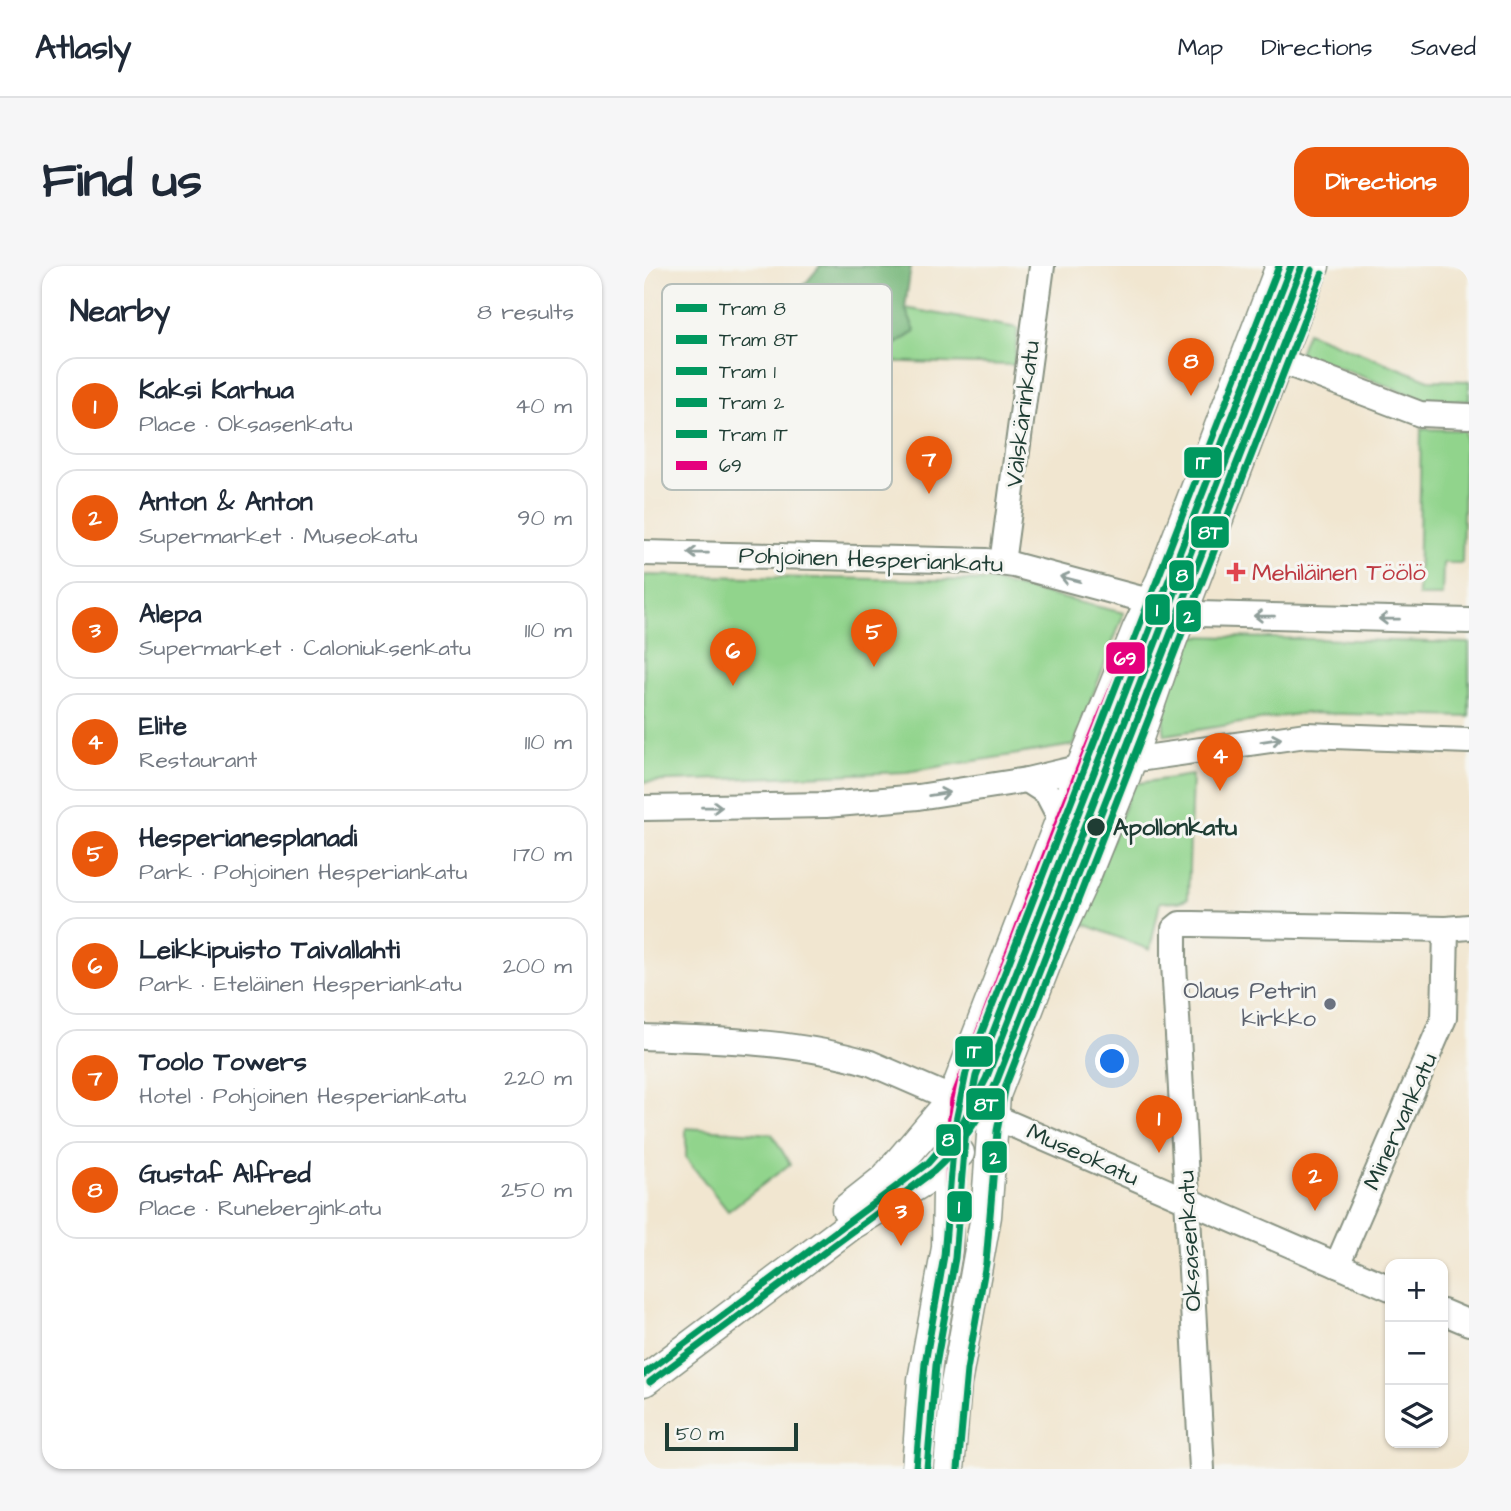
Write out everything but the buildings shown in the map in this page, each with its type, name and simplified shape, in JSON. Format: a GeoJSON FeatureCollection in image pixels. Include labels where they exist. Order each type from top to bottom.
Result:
{"type":"FeatureCollection","features":[{"type":"Feature","properties":{"kind":"main road"},"geometry":{"type":"LineString","coordinates":[[917,1469],[923,1380],[947,1248],[948,1164],[953,1099],[1281,266]]}},
{"type":"Feature","properties":{"kind":"main road"},"geometry":{"type":"LineString","coordinates":[[949,1469],[956,1384],[986,1216],[991,1116],[1002,1074],[1049,955],[1086,874],[1314,266]]}},
{"type":"Feature","properties":{"kind":"main road"},"geometry":{"type":"LineString","coordinates":[[644,1357],[885,1179],[953,1099]]}},
{"type":"Feature","properties":{"kind":"main road"},"geometry":{"type":"LineString","coordinates":[[644,1381],[851,1225],[948,1164],[991,1116]]}},
{"type":"Feature","properties":{"kind":"street","name":"Välskärinkatu"},"geometry":{"type":"LineString","coordinates":[[1002,563],[1041,266]]}},
{"type":"Feature","properties":{"kind":"street"},"geometry":{"type":"LineString","coordinates":[[1278,360],[1420,414],[1469,416]]}},
{"type":"Feature","properties":{"kind":"street","name":"Pohjoinen Hesperiankatu"},"geometry":{"type":"LineString","coordinates":[[644,553],[809,554],[1002,563],[1183,610],[1213,615],[1469,621]]}},
{"type":"Feature","properties":{"kind":"street"},"geometry":{"type":"LineString","coordinates":[[644,808],[826,805],[918,797],[1027,780],[1082,767],[1306,735],[1469,741]]}},
{"type":"Feature","properties":{"kind":"street"},"geometry":{"type":"LineString","coordinates":[[1027,780],[1047,793],[1061,820]]}},
{"type":"Feature","properties":{"kind":"street","name":"Oksasenkatu"},"geometry":{"type":"LineString","coordinates":[[1202,1469],[1174,929],[1180,924],[1458,928]]}},
{"type":"Feature","properties":{"kind":"street","name":"Minervankatu"},"geometry":{"type":"LineString","coordinates":[[1337,1265],[1444,1018],[1458,928]]}},
{"type":"Feature","properties":{"kind":"street","name":"Museokatu"},"geometry":{"type":"LineString","coordinates":[[644,1037],[763,1042],[839,1054],[901,1074],[991,1116],[1042,1135],[1385,1286]]}},
{"type":"Feature","properties":{"kind":"street"},"geometry":{"type":"LineString","coordinates":[[1448,1314],[1469,1323]]}},
{"type":"Feature","properties":{"kind":"green space"},"geometry":{"type":"Polygon","coordinates":[[[820,266],[911,266],[905,308],[915,331],[892,347],[892,284],[805,284],[820,266]]]}},
{"type":"Feature","properties":{"kind":"green space"},"geometry":{"type":"Polygon","coordinates":[[[905,308],[1018,328],[1014,365],[892,362],[892,347],[915,332],[905,308]]]}},
{"type":"Feature","properties":{"kind":"green space"},"geometry":{"type":"Polygon","coordinates":[[[1307,332],[1429,380],[1469,381],[1469,401],[1425,400],[1299,353],[1307,332]]]}},
{"type":"Feature","properties":{"kind":"green space"},"geometry":{"type":"Polygon","coordinates":[[[1421,429],[1464,430],[1462,563],[1443,563],[1442,596],[1418,596],[1421,429]]]}},
{"type":"Feature","properties":{"kind":"green space"},"geometry":{"type":"Polygon","coordinates":[[[644,575],[992,581],[1124,613],[1074,745],[906,772],[644,782],[644,575]]]}},
{"type":"Feature","properties":{"kind":"green space"},"geometry":{"type":"Polygon","coordinates":[[[1192,636],[1469,643],[1469,717],[1304,713],[1165,735],[1166,698],[1174,669],[1192,636]]]}},
{"type":"Feature","properties":{"kind":"green space"},"geometry":{"type":"Polygon","coordinates":[[[1192,775],[1188,898],[1179,902],[1160,902],[1150,950],[1081,923],[1133,784],[1192,775]]]}},
{"type":"Feature","properties":{"kind":"green space"},"geometry":{"type":"Polygon","coordinates":[[[686,1128],[772,1134],[790,1164],[728,1211],[686,1158],[686,1128]]]}},
{"type":"Feature","properties":{"kind":"tram line","name":"1T"},"geometry":{"type":"LineString","coordinates":[[916,1467],[925,1363],[944,1256],[955,1126],[966,1073],[1279,266]]}},
{"type":"Feature","properties":{"kind":"tram line","name":"1"},"geometry":{"type":"LineString","coordinates":[[927,1468],[936,1365],[955,1258],[966,1127],[976,1076],[1291,266]]}},
{"type":"Feature","properties":{"kind":"tram line","name":"8"},"geometry":{"type":"LineString","coordinates":[[644,1374],[928,1163],[962,1124],[986,1079],[1302,266]]}},
{"type":"Feature","properties":{"kind":"tram line","name":"8T"},"geometry":{"type":"LineString","coordinates":[[650,1382],[934,1171],[962,1141],[984,1108],[1312,270]]}},
{"type":"Feature","properties":{"kind":"tram line","name":"2"},"geometry":{"type":"LineString","coordinates":[[958,1469],[967,1370],[986,1263],[997,1131],[1006,1085],[1322,274]]}},
{"type":"Feature","properties":{"kind":"transit line","name":"69"},"geometry":{"type":"LineString","coordinates":[[917,1469],[923,1380],[947,1248],[949,1134],[953,1099],[1077,773],[1161,581],[1281,266]]}},
{"type":"Feature","properties":{"kind":"place","name":"Gustaf Alfred"},"geometry":{"type":"Point","coordinates":[1191,396]}},
{"type":"Feature","properties":{"kind":"place","name":"Toolo Towers"},"geometry":{"type":"Point","coordinates":[929,494]}},
{"type":"Feature","properties":{"kind":"place","name":"Mehiläinen Töölö"},"geometry":{"type":"Point","coordinates":[1236,572]}},
{"type":"Feature","properties":{"kind":"place","name":"Hesperianesplanadi"},"geometry":{"type":"Point","coordinates":[874,667]}},
{"type":"Feature","properties":{"kind":"place","name":"Leikkipuisto Taivallahti"},"geometry":{"type":"Point","coordinates":[733,686]}},
{"type":"Feature","properties":{"kind":"place","name":"Elite"},"geometry":{"type":"Point","coordinates":[1220,791]}},
{"type":"Feature","properties":{"kind":"place","name":"Apollonkatu"},"geometry":{"type":"Point","coordinates":[1096,827]}},
{"type":"Feature","properties":{"kind":"place","name":"Olaus Petrin kirkko"},"geometry":{"type":"Point","coordinates":[1330,1004]}},
{"type":"Feature","properties":{"kind":"place","name":"Kaksi Karhua"},"geometry":{"type":"Point","coordinates":[1159,1153]}},
{"type":"Feature","properties":{"kind":"place","name":"Anton & Anton"},"geometry":{"type":"Point","coordinates":[1315,1211]}},
{"type":"Feature","properties":{"kind":"place","name":"Alepa"},"geometry":{"type":"Point","coordinates":[901,1246]}}]}
